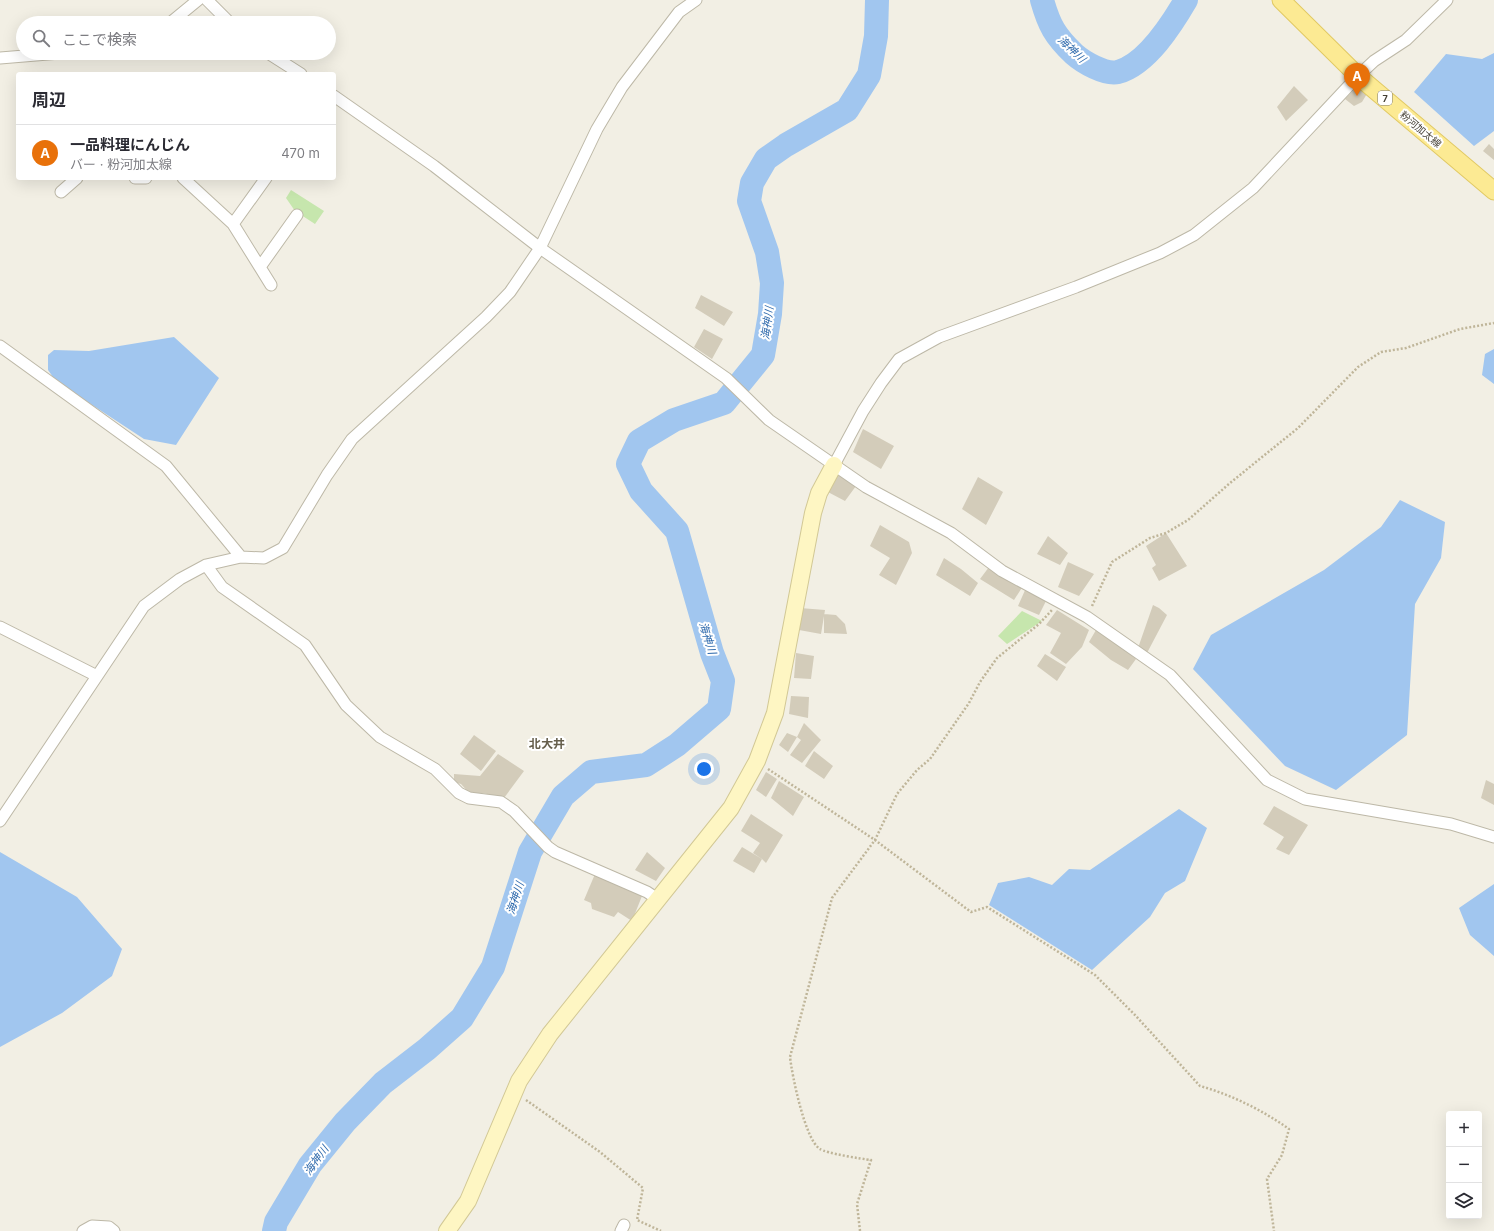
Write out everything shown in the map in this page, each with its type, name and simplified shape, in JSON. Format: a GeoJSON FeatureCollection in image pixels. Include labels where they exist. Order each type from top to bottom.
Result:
{"type":"FeatureCollection","features":[{"type":"Feature","properties":{"kind":"main road","name":"粉河加太線"},"geometry":{"type":"LineString","coordinates":[[1281,0],[1358,76],[1494,191]]}},
{"type":"Feature","properties":{"kind":"street"},"geometry":{"type":"LineString","coordinates":[[179,16],[198,0]]}},
{"type":"Feature","properties":{"kind":"street"},"geometry":{"type":"LineString","coordinates":[[207,0],[223,16]]}},
{"type":"Feature","properties":{"kind":"street"},"geometry":{"type":"LineString","coordinates":[[0,821],[144,606],[180,579],[206,565],[241,557],[264,558],[283,548],[327,475],[352,439],[486,317],[510,292],[540,248],[597,129],[622,87],[679,12],[696,0]]}},
{"type":"Feature","properties":{"kind":"street"},"geometry":{"type":"LineString","coordinates":[[447,1231],[468,1201],[519,1081],[550,1034],[659,900],[731,808],[757,761],[775,713],[813,513],[819,493],[863,411],[880,383],[899,359],[939,337],[1076,287],[1160,254],[1194,235],[1253,188],[1358,76],[1374,61],[1406,40],[1447,0]]}},
{"type":"Feature","properties":{"kind":"street"},"geometry":{"type":"LineString","coordinates":[[0,58],[16,57]]}},
{"type":"Feature","properties":{"kind":"street"},"geometry":{"type":"LineString","coordinates":[[279,60],[298,72]]}},
{"type":"Feature","properties":{"kind":"street"},"geometry":{"type":"LineString","coordinates":[[336,97],[434,166],[540,248],[726,378],[769,420],[866,488],[951,533],[1002,571],[1087,617],[1170,675],[1267,780],[1305,799],[1452,824],[1494,837]]}},
{"type":"Feature","properties":{"kind":"street"},"geometry":{"type":"LineString","coordinates":[[61,192],[75,180]]}},
{"type":"Feature","properties":{"kind":"street"},"geometry":{"type":"LineString","coordinates":[[185,180],[233,224],[271,285]]}},
{"type":"Feature","properties":{"kind":"street"},"geometry":{"type":"LineString","coordinates":[[233,224],[265,180]]}},
{"type":"Feature","properties":{"kind":"street"},"geometry":{"type":"LineString","coordinates":[[260,267],[297,215]]}},
{"type":"Feature","properties":{"kind":"street"},"geometry":{"type":"LineString","coordinates":[[0,346],[166,466],[241,557]]}},
{"type":"Feature","properties":{"kind":"street"},"geometry":{"type":"LineString","coordinates":[[206,565],[222,587],[305,645],[346,705],[380,737],[435,769],[459,793],[469,798],[501,802],[514,811],[548,847],[596,871],[647,892],[659,900]]}},
{"type":"Feature","properties":{"kind":"street"},"geometry":{"type":"LineString","coordinates":[[0,628],[97,676]]}},
{"type":"Feature","properties":{"kind":"street"},"geometry":{"type":"LineString","coordinates":[[83,1231],[92,1226],[109,1227],[114,1231]]}},
{"type":"Feature","properties":{"kind":"path"},"geometry":{"type":"LineString","coordinates":[[1087,617],[1112,562],[1150,538],[1166,533],[1188,520],[1230,482],[1298,428],[1358,367],[1380,352],[1406,348],[1460,329],[1494,323]]}},
{"type":"Feature","properties":{"kind":"path"},"geometry":{"type":"LineString","coordinates":[[860,1231],[857,1204],[871,1160],[820,1149],[809,1136],[792,1074],[790,1057],[832,898],[875,840],[897,794],[917,770],[930,759],[969,703],[980,682],[997,658],[1039,624],[1060,602]]}},
{"type":"Feature","properties":{"kind":"path"},"geometry":{"type":"LineString","coordinates":[[757,761],[875,840],[971,912],[987,907],[1095,975],[1200,1086],[1263,1111],[1289,1128],[1282,1155],[1267,1179],[1274,1231]]}},
{"type":"Feature","properties":{"kind":"path"},"geometry":{"type":"LineString","coordinates":[[514,1092],[600,1152],[643,1188],[637,1220],[661,1231]]}},
{"type":"Feature","properties":{"kind":"green space"},"geometry":{"type":"Polygon","coordinates":[[[291,190],[324,211],[315,224],[295,211],[286,198],[291,190]]]}},
{"type":"Feature","properties":{"kind":"green space"},"geometry":{"type":"Polygon","coordinates":[[[1022,611],[1042,621],[1007,644],[998,636],[1022,611]]]}},
{"type":"Feature","properties":{"kind":"water"},"geometry":{"type":"Polygon","coordinates":[[[1494,53],[1494,131],[1474,146],[1414,92],[1446,54],[1482,59],[1494,53]]]}},
{"type":"Feature","properties":{"kind":"water"},"geometry":{"type":"Polygon","coordinates":[[[174,337],[219,378],[176,445],[144,439],[80,397],[53,377],[48,370],[48,355],[54,350],[89,351],[174,337]]]}},
{"type":"Feature","properties":{"kind":"water"},"geometry":{"type":"Polygon","coordinates":[[[1494,349],[1494,384],[1482,375],[1485,354],[1494,349]]]}},
{"type":"Feature","properties":{"kind":"water"},"geometry":{"type":"Polygon","coordinates":[[[1400,500],[1445,522],[1441,558],[1415,604],[1407,735],[1336,790],[1285,766],[1193,669],[1211,635],[1324,570],[1381,527],[1400,500]]]}},
{"type":"Feature","properties":{"kind":"water"},"geometry":{"type":"Polygon","coordinates":[[[1179,809],[1207,828],[1185,881],[1165,893],[1150,917],[1092,970],[989,905],[998,883],[1029,877],[1052,885],[1069,869],[1090,870],[1179,809]]]}},
{"type":"Feature","properties":{"kind":"water"},"geometry":{"type":"Polygon","coordinates":[[[0,852],[77,897],[122,949],[112,976],[62,1013],[0,1047],[0,852]]]}},
{"type":"Feature","properties":{"kind":"water"},"geometry":{"type":"Polygon","coordinates":[[[1494,884],[1494,956],[1470,935],[1459,908],[1494,884]]]}},
{"type":"Feature","properties":{"kind":"building"},"geometry":{"type":"Polygon","coordinates":[[[1294,86],[1308,100],[1286,121],[1277,107],[1294,86]]]}},
{"type":"Feature","properties":{"kind":"building"},"geometry":{"type":"Polygon","coordinates":[[[1362,86],[1368,92],[1362,102],[1354,106],[1345,99],[1354,90],[1362,86]]]}},
{"type":"Feature","properties":{"kind":"building"},"geometry":{"type":"Polygon","coordinates":[[[1489,144],[1494,149],[1494,160],[1483,151],[1489,144]]]}},
{"type":"Feature","properties":{"kind":"building"},"geometry":{"type":"Polygon","coordinates":[[[701,295],[733,312],[724,326],[695,308],[701,295]]]}},
{"type":"Feature","properties":{"kind":"building"},"geometry":{"type":"Polygon","coordinates":[[[704,329],[723,339],[712,359],[694,347],[704,329]]]}},
{"type":"Feature","properties":{"kind":"building"},"geometry":{"type":"Polygon","coordinates":[[[863,429],[894,446],[881,469],[853,452],[863,429]]]}},
{"type":"Feature","properties":{"kind":"building"},"geometry":{"type":"Polygon","coordinates":[[[836,471],[856,486],[845,501],[826,491],[836,471]]]}},
{"type":"Feature","properties":{"kind":"building"},"geometry":{"type":"Polygon","coordinates":[[[978,477],[1003,492],[986,525],[962,509],[978,477]]]}},
{"type":"Feature","properties":{"kind":"building"},"geometry":{"type":"Polygon","coordinates":[[[880,525],[909,542],[912,553],[896,585],[879,575],[890,558],[870,546],[880,525]]]}},
{"type":"Feature","properties":{"kind":"building"},"geometry":{"type":"Polygon","coordinates":[[[1166,533],[1187,566],[1159,581],[1152,568],[1156,565],[1146,546],[1166,533]]]}},
{"type":"Feature","properties":{"kind":"building"},"geometry":{"type":"Polygon","coordinates":[[[1048,536],[1068,553],[1060,565],[1037,554],[1048,536]]]}},
{"type":"Feature","properties":{"kind":"building"},"geometry":{"type":"Polygon","coordinates":[[[944,558],[961,569],[978,583],[970,596],[936,575],[944,558]]]}},
{"type":"Feature","properties":{"kind":"building"},"geometry":{"type":"Polygon","coordinates":[[[1068,562],[1094,574],[1079,596],[1058,587],[1068,562]]]}},
{"type":"Feature","properties":{"kind":"building"},"geometry":{"type":"Polygon","coordinates":[[[989,567],[1023,586],[1014,600],[980,579],[989,567]]]}},
{"type":"Feature","properties":{"kind":"building"},"geometry":{"type":"Polygon","coordinates":[[[1026,588],[1047,599],[1039,615],[1018,606],[1026,588]]]}},
{"type":"Feature","properties":{"kind":"building"},"geometry":{"type":"Polygon","coordinates":[[[1153,605],[1167,615],[1147,653],[1138,648],[1153,605]]]}},
{"type":"Feature","properties":{"kind":"building"},"geometry":{"type":"Polygon","coordinates":[[[800,608],[825,610],[821,634],[799,630],[800,608]]]}},
{"type":"Feature","properties":{"kind":"building"},"geometry":{"type":"Polygon","coordinates":[[[1057,610],[1089,630],[1082,647],[1066,664],[1050,653],[1061,633],[1046,625],[1057,610]]]}},
{"type":"Feature","properties":{"kind":"building"},"geometry":{"type":"Polygon","coordinates":[[[824,614],[836,615],[845,624],[847,634],[824,633],[824,614]]]}},
{"type":"Feature","properties":{"kind":"building"},"geometry":{"type":"Polygon","coordinates":[[[1096,630],[1121,646],[1136,659],[1128,670],[1111,660],[1089,642],[1096,630]]]}},
{"type":"Feature","properties":{"kind":"building"},"geometry":{"type":"Polygon","coordinates":[[[796,653],[814,656],[811,679],[794,678],[796,653]]]}},
{"type":"Feature","properties":{"kind":"building"},"geometry":{"type":"Polygon","coordinates":[[[1045,654],[1066,667],[1057,681],[1037,666],[1045,654]]]}},
{"type":"Feature","properties":{"kind":"building"},"geometry":{"type":"Polygon","coordinates":[[[791,696],[809,697],[808,718],[789,714],[791,696]]]}},
{"type":"Feature","properties":{"kind":"building"},"geometry":{"type":"Polygon","coordinates":[[[804,723],[821,740],[802,763],[790,755],[801,740],[797,737],[804,723]]]}},
{"type":"Feature","properties":{"kind":"building"},"geometry":{"type":"Polygon","coordinates":[[[787,733],[797,737],[788,752],[779,745],[787,733]]]}},
{"type":"Feature","properties":{"kind":"building"},"geometry":{"type":"Polygon","coordinates":[[[474,735],[496,751],[481,771],[460,754],[474,735]]]}},
{"type":"Feature","properties":{"kind":"building"},"geometry":{"type":"Polygon","coordinates":[[[814,751],[833,766],[824,779],[805,766],[814,751]]]}},
{"type":"Feature","properties":{"kind":"building"},"geometry":{"type":"Polygon","coordinates":[[[498,754],[524,771],[504,798],[483,793],[470,794],[461,784],[454,782],[454,774],[480,776],[498,754]]]}},
{"type":"Feature","properties":{"kind":"building"},"geometry":{"type":"Polygon","coordinates":[[[766,772],[777,779],[766,797],[756,790],[766,772]]]}},
{"type":"Feature","properties":{"kind":"building"},"geometry":{"type":"Polygon","coordinates":[[[1486,780],[1494,784],[1494,805],[1481,798],[1486,780]]]}},
{"type":"Feature","properties":{"kind":"building"},"geometry":{"type":"Polygon","coordinates":[[[779,781],[804,797],[793,816],[771,798],[779,781]]]}},
{"type":"Feature","properties":{"kind":"building"},"geometry":{"type":"Polygon","coordinates":[[[1274,806],[1308,825],[1289,855],[1276,849],[1284,837],[1263,824],[1274,806]]]}},
{"type":"Feature","properties":{"kind":"building"},"geometry":{"type":"Polygon","coordinates":[[[751,814],[783,835],[766,863],[753,853],[760,843],[741,831],[751,814]]]}},
{"type":"Feature","properties":{"kind":"building"},"geometry":{"type":"Polygon","coordinates":[[[742,847],[762,859],[754,873],[733,861],[742,847]]]}},
{"type":"Feature","properties":{"kind":"building"},"geometry":{"type":"Polygon","coordinates":[[[647,852],[665,868],[656,881],[635,870],[647,852]]]}},
{"type":"Feature","properties":{"kind":"building"},"geometry":{"type":"Polygon","coordinates":[[[595,874],[644,891],[632,921],[618,912],[614,917],[592,909],[591,903],[584,900],[595,874]]]}},
{"type":"Feature","properties":{"kind":"waterway","name":"海神川"},"geometry":{"type":"LineString","coordinates":[[274,1231],[276,1222],[310,1165],[345,1122],[383,1083],[427,1049],[462,1018],[493,967],[530,852],[563,796],[591,772],[646,765],[677,745],[719,709],[723,681],[712,653],[677,531],[641,491],[628,464],[639,441],[674,420],[724,403],[763,355],[770,314],[772,283],[767,252],[749,201],[752,183],[766,159],[786,145],[847,110],[869,75],[876,36],[877,0]]}},
{"type":"Feature","properties":{"kind":"waterway","name":"海神川"},"geometry":{"type":"LineString","coordinates":[[1042,0],[1050,23],[1057,36],[1067,48],[1088,64],[1107,72],[1118,72],[1129,68],[1149,52],[1174,20],[1186,0]]}},
{"type":"Feature","properties":{"kind":"place","name":"一品料理にんじん"},"geometry":{"type":"Point","coordinates":[1357,96]}},
{"type":"Feature","properties":{"kind":"district","name":"北大井"},"geometry":{"type":"Point","coordinates":[547,743]}}]}
